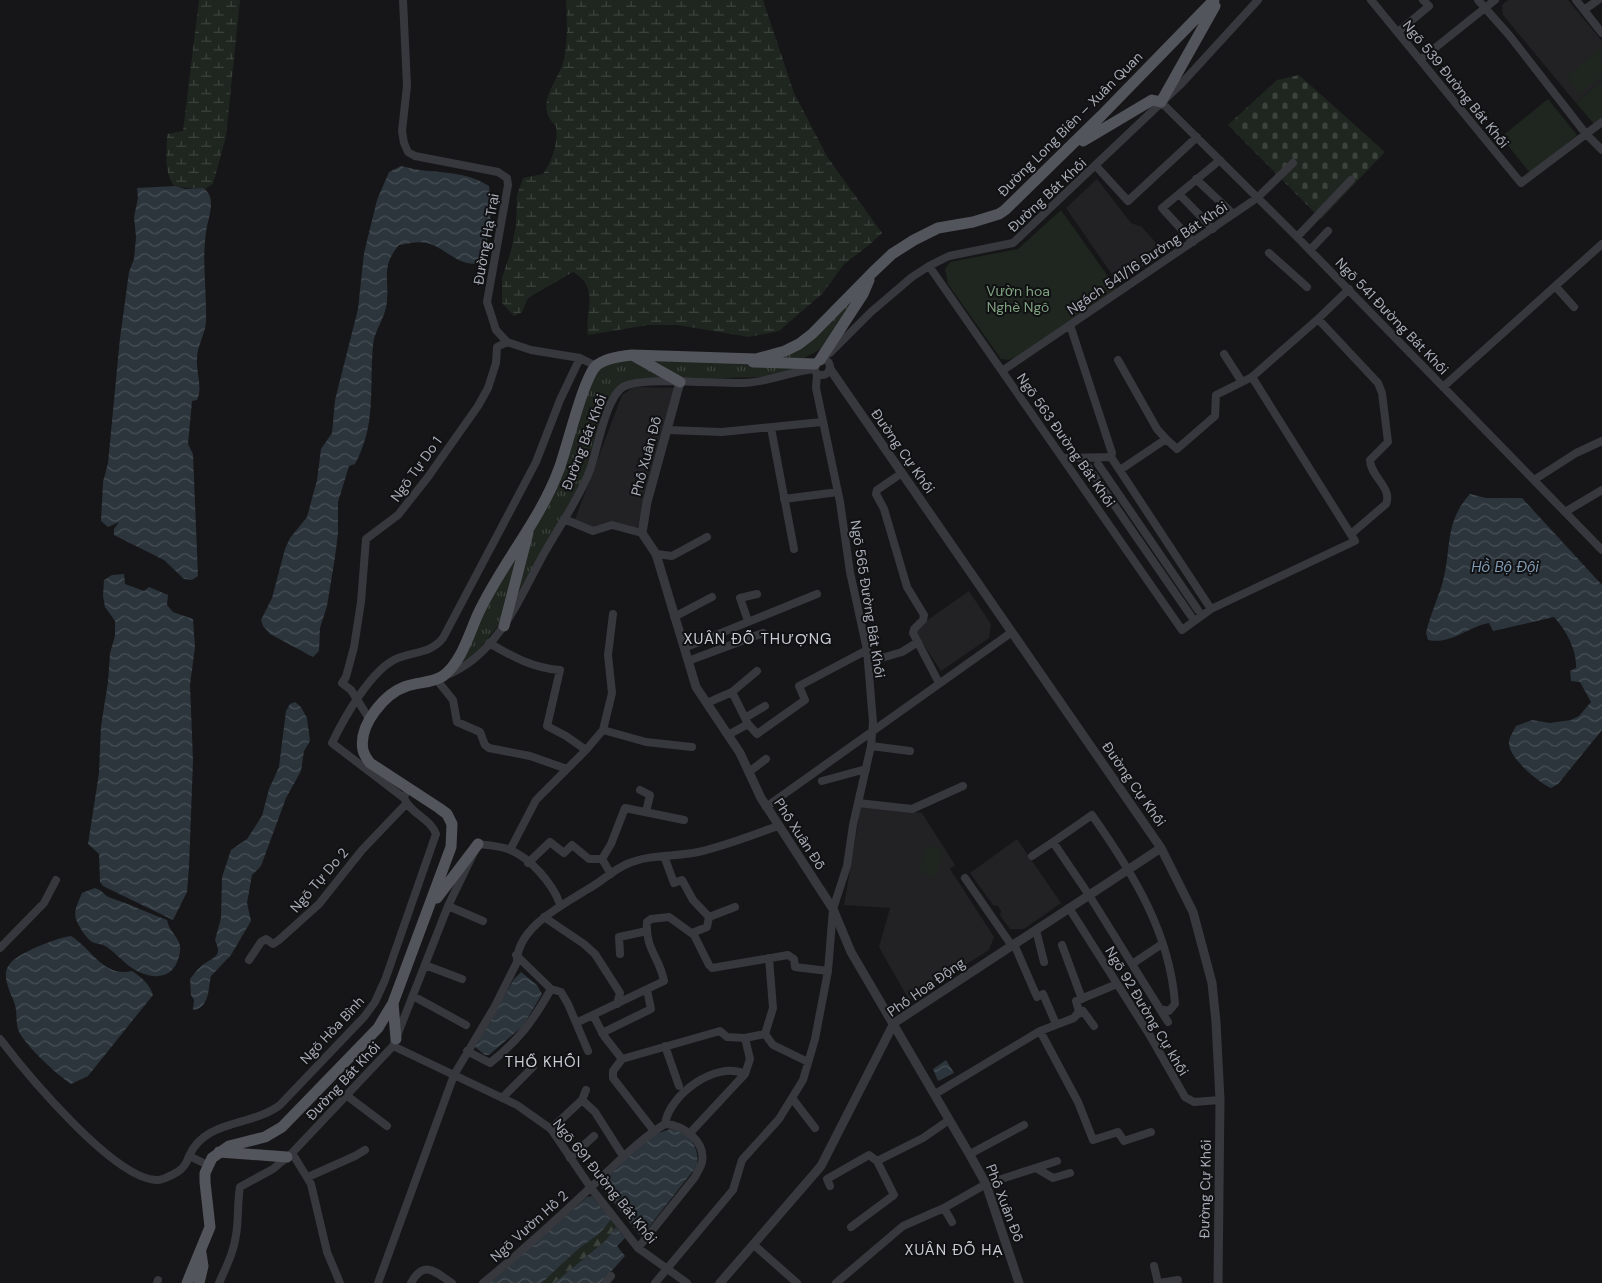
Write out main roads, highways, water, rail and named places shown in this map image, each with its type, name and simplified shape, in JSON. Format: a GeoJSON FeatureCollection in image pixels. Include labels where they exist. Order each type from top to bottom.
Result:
{"type":"FeatureCollection","features":[{"type":"Feature","properties":{"kind":"main road"},"geometry":{"type":"LineString","coordinates":[[1068,149],[1152,100],[1161,102],[1216,0]]}},
{"type":"Feature","properties":{"kind":"main road","name":"Đường Long Biên – Xuân Quan"},"geometry":{"type":"LineString","coordinates":[[531,522],[558,471],[585,390],[596,366],[619,356],[632,355],[756,359],[799,344],[892,254],[938,228],[999,214],[1068,149],[1216,0]]}},
{"type":"Feature","properties":{"kind":"main road"},"geometry":{"type":"LineString","coordinates":[[730,357],[762,363],[819,366],[863,294],[873,272]]}},
{"type":"Feature","properties":{"kind":"main road"},"geometry":{"type":"LineString","coordinates":[[632,355],[680,382]]}},
{"type":"Feature","properties":{"kind":"main road"},"geometry":{"type":"LineString","coordinates":[[504,626],[531,522]]}},
{"type":"Feature","properties":{"kind":"main road"},"geometry":{"type":"LineString","coordinates":[[187,1283],[210,1227],[205,1189],[208,1165],[218,1152],[229,1146],[265,1137],[282,1127],[378,1028],[393,1003],[450,847],[452,824],[448,814],[406,797],[370,763],[363,752],[362,740],[370,720],[382,701],[408,685],[436,679],[454,666],[487,595],[531,522]]}},
{"type":"Feature","properties":{"kind":"main road"},"geometry":{"type":"LineString","coordinates":[[428,909],[478,844]]}},
{"type":"Feature","properties":{"kind":"main road"},"geometry":{"type":"LineString","coordinates":[[393,1003],[395,1042]]}},
{"type":"Feature","properties":{"kind":"main road"},"geometry":{"type":"LineString","coordinates":[[218,1152],[290,1155]]}},
{"type":"Feature","properties":{"kind":"main road"},"geometry":{"type":"LineString","coordinates":[[199,1283],[203,1266],[201,1252]]}},
{"type":"Feature","properties":{"kind":"water"},"geometry":{"type":"Polygon","coordinates":[[[401,166],[457,174],[478,180],[489,186],[490,227],[485,249],[475,264],[461,261],[439,248],[424,242],[399,245],[390,259],[387,272],[386,308],[373,345],[371,405],[367,434],[355,464],[349,466],[338,502],[338,533],[335,557],[327,606],[320,628],[319,651],[313,657],[270,634],[263,626],[261,620],[272,598],[285,549],[290,538],[307,517],[317,480],[321,449],[332,433],[335,400],[358,309],[364,253],[377,200],[389,172],[401,166]]]}},
{"type":"Feature","properties":{"kind":"water"},"geometry":{"type":"Polygon","coordinates":[[[175,186],[185,189],[203,188],[210,195],[211,200],[204,250],[206,322],[197,354],[199,395],[197,400],[192,401],[188,444],[193,454],[198,576],[192,580],[184,579],[164,560],[114,535],[114,529],[119,522],[108,527],[101,521],[103,482],[108,463],[120,338],[129,272],[134,259],[136,237],[134,217],[138,198],[137,188],[175,186]]]}},
{"type":"Feature","properties":{"kind":"water","name":"Hồ Bộ Đội"},"geometry":{"type":"Polygon","coordinates":[[[1470,494],[1486,498],[1522,498],[1602,585],[1602,730],[1558,784],[1551,788],[1524,768],[1513,754],[1509,741],[1516,726],[1532,720],[1550,723],[1571,720],[1579,716],[1591,702],[1580,682],[1571,681],[1570,671],[1576,668],[1575,654],[1570,641],[1554,617],[1493,631],[1489,623],[1452,638],[1436,641],[1428,640],[1426,633],[1446,569],[1452,525],[1456,515],[1470,494]]]}},
{"type":"Feature","properties":{"kind":"water"},"geometry":{"type":"Polygon","coordinates":[[[124,574],[125,584],[144,591],[149,587],[168,595],[167,605],[173,612],[193,619],[195,647],[190,685],[193,761],[189,867],[187,892],[173,920],[103,886],[100,882],[99,854],[88,844],[99,773],[101,726],[108,682],[110,653],[115,636],[115,621],[105,607],[103,596],[104,580],[112,575],[124,574]]]}},
{"type":"Feature","properties":{"kind":"water"},"geometry":{"type":"Polygon","coordinates":[[[295,702],[301,707],[307,718],[310,741],[304,751],[301,771],[286,798],[261,866],[252,875],[247,903],[251,921],[231,955],[211,976],[207,997],[203,1006],[193,1010],[194,1000],[191,995],[190,979],[200,967],[218,953],[215,940],[221,918],[222,877],[231,850],[247,839],[262,816],[269,789],[279,767],[286,711],[290,704],[295,702]]]}},
{"type":"Feature","properties":{"kind":"water"},"geometry":{"type":"Polygon","coordinates":[[[95,888],[109,897],[167,920],[180,946],[178,961],[173,969],[161,976],[145,974],[129,966],[108,948],[88,939],[79,926],[75,912],[82,893],[95,888]]]}},
{"type":"Feature","properties":{"kind":"water"},"geometry":{"type":"Polygon","coordinates":[[[71,936],[106,966],[122,972],[132,971],[147,984],[153,995],[88,1076],[71,1084],[43,1060],[19,1032],[15,1006],[7,983],[6,973],[9,965],[21,955],[48,943],[71,936]]]}},
{"type":"Feature","properties":{"kind":"water"},"geometry":{"type":"Polygon","coordinates":[[[521,972],[537,985],[542,994],[523,1026],[489,1055],[485,1055],[475,1047],[514,979],[521,972]]]}},
{"type":"Feature","properties":{"kind":"water"},"geometry":{"type":"Polygon","coordinates":[[[946,1060],[954,1073],[938,1081],[933,1069],[946,1060]]]}},
{"type":"Feature","properties":{"kind":"water"},"geometry":{"type":"Polygon","coordinates":[[[671,1129],[684,1134],[692,1142],[697,1153],[697,1166],[641,1237],[599,1184],[641,1144],[671,1129]]]}},
{"type":"Feature","properties":{"kind":"water"},"geometry":{"type":"Polygon","coordinates":[[[592,1196],[611,1219],[599,1234],[574,1253],[542,1283],[488,1283],[587,1197],[592,1196]]]}},
{"type":"Feature","properties":{"kind":"water"},"geometry":{"type":"Polygon","coordinates":[[[616,1227],[625,1238],[617,1246],[625,1256],[601,1283],[554,1283],[605,1241],[616,1227]]]}},
{"type":"Feature","properties":{"kind":"district","name":"XUÂN ĐỖ THƯỢNG"},"geometry":{"type":"Point","coordinates":[758,639]}},
{"type":"Feature","properties":{"kind":"district","name":"THỔ KHỐI"},"geometry":{"type":"Point","coordinates":[543,1062]}},
{"type":"Feature","properties":{"kind":"district","name":"XUÂN ĐỖ HẠ"},"geometry":{"type":"Point","coordinates":[954,1250]}},
{"type":"Feature","properties":{"kind":"park label","name":"Vườn hoa Nghè Ngô"},"geometry":{"type":"Point","coordinates":[1018,300]}}]}
